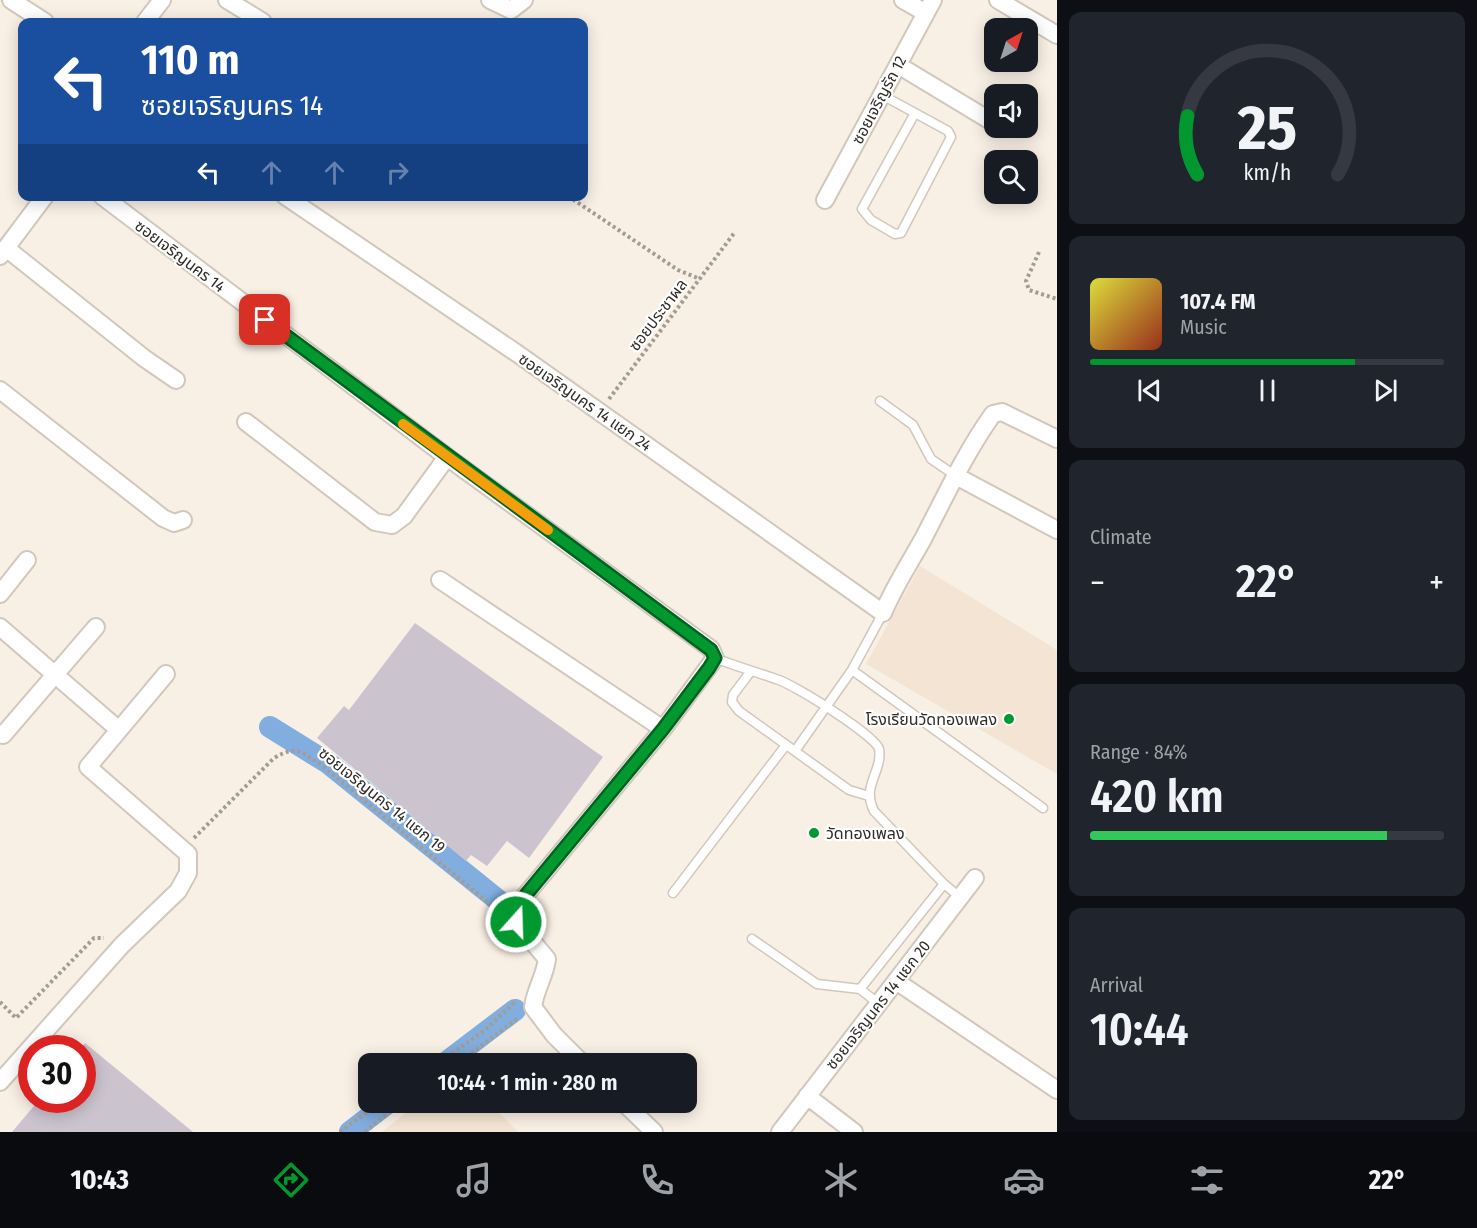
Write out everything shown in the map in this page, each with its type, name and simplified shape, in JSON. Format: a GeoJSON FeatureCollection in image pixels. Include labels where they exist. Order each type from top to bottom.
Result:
{"type":"FeatureCollection","features":[{"type":"Feature","properties":{"kind":"street"},"geometry":{"type":"LineString","coordinates":[[11,0],[39,18]]}},
{"type":"Feature","properties":{"kind":"street"},"geometry":{"type":"LineString","coordinates":[[149,18],[162,0]]}},
{"type":"Feature","properties":{"kind":"street"},"geometry":{"type":"LineString","coordinates":[[227,0],[256,18]]}},
{"type":"Feature","properties":{"kind":"street"},"geometry":{"type":"LineString","coordinates":[[490,0],[511,10],[524,0]]}},
{"type":"Feature","properties":{"kind":"street"},"geometry":{"type":"LineString","coordinates":[[903,0],[930,7]]}},
{"type":"Feature","properties":{"kind":"street"},"geometry":{"type":"LineString","coordinates":[[998,0],[1057,35]]}},
{"type":"Feature","properties":{"kind":"street","name":"ซอยเจริญรัถ 12"},"geometry":{"type":"LineString","coordinates":[[825,200],[930,7]]}},
{"type":"Feature","properties":{"kind":"street"},"geometry":{"type":"LineString","coordinates":[[898,65],[984,117]]}},
{"type":"Feature","properties":{"kind":"street"},"geometry":{"type":"LineString","coordinates":[[41,201],[3,252],[176,380]]}},
{"type":"Feature","properties":{"kind":"street","name":"ซอยเจริญนคร 14"},"geometry":{"type":"LineString","coordinates":[[109,201],[447,457],[711,650],[715,658]]}},
{"type":"Feature","properties":{"kind":"street","name":"ซอยเจริญนคร 14 แยก 24"},"geometry":{"type":"LineString","coordinates":[[292,201],[599,412],[883,613]]}},
{"type":"Feature","properties":{"kind":"street"},"geometry":{"type":"LineString","coordinates":[[0,390],[163,518],[174,523],[183,520]]}},
{"type":"Feature","properties":{"kind":"street"},"geometry":{"type":"LineString","coordinates":[[883,613],[893,588],[914,557],[972,443],[997,411],[1057,439]]}},
{"type":"Feature","properties":{"kind":"street"},"geometry":{"type":"LineString","coordinates":[[246,422],[375,522],[392,525],[404,516],[447,457]]}},
{"type":"Feature","properties":{"kind":"street"},"geometry":{"type":"LineString","coordinates":[[956,476],[1057,530]]}},
{"type":"Feature","properties":{"kind":"street"},"geometry":{"type":"LineString","coordinates":[[0,594],[27,560]]}},
{"type":"Feature","properties":{"kind":"street"},"geometry":{"type":"LineString","coordinates":[[440,580],[663,729]]}},
{"type":"Feature","properties":{"kind":"street"},"geometry":{"type":"LineString","coordinates":[[0,627],[119,730]]}},
{"type":"Feature","properties":{"kind":"street"},"geometry":{"type":"LineString","coordinates":[[3,735],[96,627]]}},
{"type":"Feature","properties":{"kind":"street"},"geometry":{"type":"LineString","coordinates":[[572,1053],[554,1035],[528,1001],[547,959],[516,922],[515,908],[663,729],[715,658]]}},
{"type":"Feature","properties":{"kind":"street"},"geometry":{"type":"LineString","coordinates":[[0,1082],[122,945],[178,891],[188,873],[188,854],[88,767],[166,674]]}},
{"type":"Feature","properties":{"kind":"street","name":"ซอยเจริญนคร 14 แยก 20"},"geometry":{"type":"LineString","coordinates":[[780,1132],[975,878]]}},
{"type":"Feature","properties":{"kind":"street"},"geometry":{"type":"LineString","coordinates":[[897,981],[1057,1090]]}},
{"type":"Feature","properties":{"kind":"street"},"geometry":{"type":"LineString","coordinates":[[807,1096],[854,1132]]}},
{"type":"Feature","properties":{"kind":"street"},"geometry":{"type":"LineString","coordinates":[[634,1113],[654,1132]]}},
{"type":"Feature","properties":{"kind":"lane"},"geometry":{"type":"LineString","coordinates":[[882,95],[915,113],[948,131],[951,137],[901,232],[895,234],[872,220],[862,209],[915,113]]}},
{"type":"Feature","properties":{"kind":"lane"},"geometry":{"type":"LineString","coordinates":[[880,401],[913,425],[931,459],[956,476]]}},
{"type":"Feature","properties":{"kind":"lane"},"geometry":{"type":"LineString","coordinates":[[795,751],[852,670],[883,613]]}},
{"type":"Feature","properties":{"kind":"lane"},"geometry":{"type":"LineString","coordinates":[[715,658],[777,679],[826,706],[878,745],[879,753],[869,796],[878,817],[944,884],[961,898]]}},
{"type":"Feature","properties":{"kind":"lane"},"geometry":{"type":"LineString","coordinates":[[852,670],[1043,808]]}},
{"type":"Feature","properties":{"kind":"lane"},"geometry":{"type":"LineString","coordinates":[[751,671],[733,695],[732,702],[738,711],[849,790],[869,796]]}},
{"type":"Feature","properties":{"kind":"lane"},"geometry":{"type":"LineString","coordinates":[[673,893],[786,745]]}},
{"type":"Feature","properties":{"kind":"lane"},"geometry":{"type":"LineString","coordinates":[[860,989],[944,884]]}},
{"type":"Feature","properties":{"kind":"lane"},"geometry":{"type":"LineString","coordinates":[[752,939],[817,984],[860,989],[879,1004]]}},
{"type":"Feature","properties":{"kind":"path"},"geometry":{"type":"LineString","coordinates":[[575,201],[678,270],[700,279]]}},
{"type":"Feature","properties":{"kind":"path","name":"ซอยประชาผล"},"geometry":{"type":"LineString","coordinates":[[599,412],[735,232]]}},
{"type":"Feature","properties":{"kind":"path"},"geometry":{"type":"LineString","coordinates":[[1039,252],[1026,282],[1029,290],[1057,299]]}},
{"type":"Feature","properties":{"kind":"path","name":"ซอยเจริญนคร 14 แยก 19"},"geometry":{"type":"LineString","coordinates":[[183,849],[274,758],[290,748],[296,749],[320,764],[502,914],[516,922]]}},
{"type":"Feature","properties":{"kind":"path"},"geometry":{"type":"LineString","coordinates":[[0,1002],[16,1018],[94,938],[105,938],[122,945]]}},
{"type":"Feature","properties":{"kind":"path"},"geometry":{"type":"LineString","coordinates":[[453,1053],[528,1001]]}},
{"type":"Feature","properties":{"kind":"path"},"geometry":{"type":"LineString","coordinates":[[469,1053],[528,1001]]}},
{"type":"Feature","properties":{"kind":"path"},"geometry":{"type":"LineString","coordinates":[[340,1132],[366,1113]]}},
{"type":"Feature","properties":{"kind":"path"},"geometry":{"type":"LineString","coordinates":[[365,1132],[388,1113]]}},
{"type":"Feature","properties":{"kind":"shaded area","name":"โรงเรียนวัดทองเพลง"},"geometry":{"type":"Polygon","coordinates":[[[920,566],[1057,650],[1057,774],[866,664],[920,566]]]}},
{"type":"Feature","properties":{"kind":"shaded area"},"geometry":{"type":"Polygon","coordinates":[[[406,1113],[500,1113],[518,1132],[382,1132],[406,1113]]]}},
{"type":"Feature","properties":{"kind":"building"},"geometry":{"type":"Polygon","coordinates":[[[415,623],[603,757],[529,858],[507,841],[487,866],[471,855],[466,861],[317,738],[344,706],[349,710],[415,623]]]}},
{"type":"Feature","properties":{"kind":"building"},"geometry":{"type":"Polygon","coordinates":[[[96,1052],[193,1132],[12,1132],[28,1113],[96,1113],[96,1052]]]}},
{"type":"Feature","properties":{"kind":"waterway"},"geometry":{"type":"LineString","coordinates":[[270,727],[328,763],[504,905]]}},
{"type":"Feature","properties":{"kind":"waterway"},"geometry":{"type":"LineString","coordinates":[[458,1053],[515,1010]]}},
{"type":"Feature","properties":{"kind":"waterway"},"geometry":{"type":"LineString","coordinates":[[350,1132],[375,1113]]}},
{"type":"Feature","properties":{"kind":"slow traffic"},"geometry":{"type":"LineString","coordinates":[[403,424],[548,530]]}},
{"type":"Feature","properties":{"kind":"place","name":"โรงเรียนวัดทองเพลง"},"geometry":{"type":"Point","coordinates":[1009,719]}},
{"type":"Feature","properties":{"kind":"place","name":"วัดทองเพลง"},"geometry":{"type":"Point","coordinates":[814,833]}},
{"type":"Feature","properties":{"kind":"route"},"geometry":{"type":"LineString","coordinates":[[265,320],[447,457],[711,650],[715,658],[663,729],[515,908],[516,922]]}}]}
